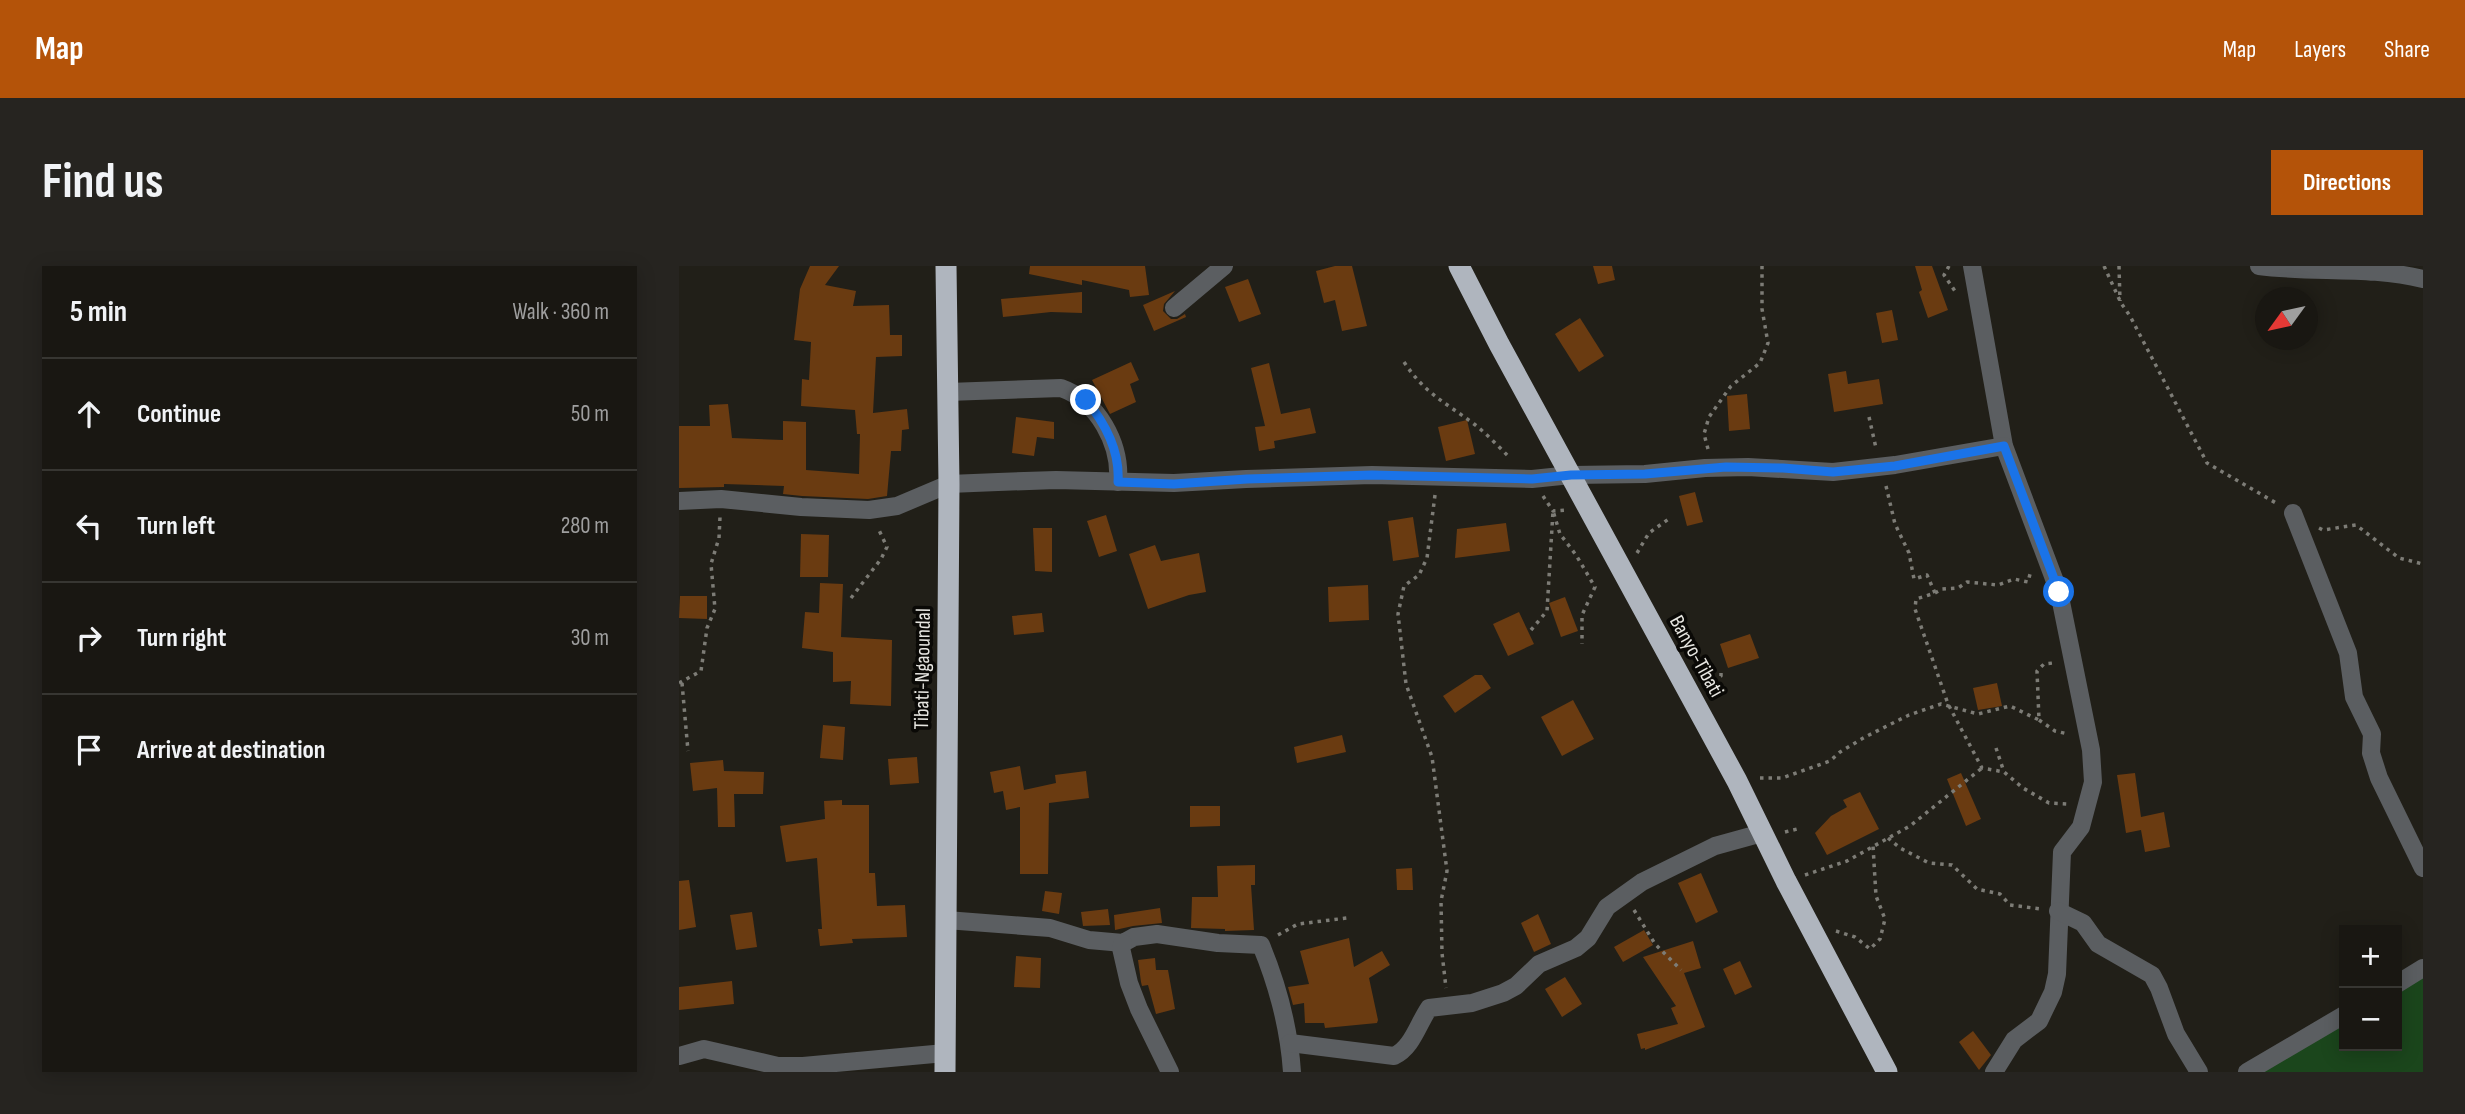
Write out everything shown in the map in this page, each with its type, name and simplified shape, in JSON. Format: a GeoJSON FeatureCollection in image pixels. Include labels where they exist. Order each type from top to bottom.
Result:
{"type":"FeatureCollection","features":[{"type":"Feature","properties":{"kind":"highway","name":"Tibati-Ngaoundal"},"geometry":{"type":"LineString","coordinates":[[945,1063],[950,484],[946,266]]}},
{"type":"Feature","properties":{"kind":"highway","name":"Banyo-Tibati"},"geometry":{"type":"LineString","coordinates":[[1459,266],[1737,781],[1786,881],[1818,937],[1887,1072]]}},
{"type":"Feature","properties":{"kind":"street"},"geometry":{"type":"LineString","coordinates":[[1174,308],[1224,266]]}},
{"type":"Feature","properties":{"kind":"street"},"geometry":{"type":"LineString","coordinates":[[1972,266],[2004,446],[2059,592],[2089,731],[2093,782],[2081,827],[2062,852],[2057,974],[2053,992],[2039,1021],[2014,1040],[1994,1072]]}},
{"type":"Feature","properties":{"kind":"street"},"geometry":{"type":"LineString","coordinates":[[2259,266],[2366,270],[2409,274],[2423,279]]}},
{"type":"Feature","properties":{"kind":"street"},"geometry":{"type":"LineString","coordinates":[[948,392],[1061,388],[1074,392],[1086,400],[1102,420],[1119,467],[1118,482]]}},
{"type":"Feature","properties":{"kind":"street"},"geometry":{"type":"LineString","coordinates":[[679,501],[721,499],[869,510],[897,506],[950,484],[1056,480],[1174,484],[1271,478],[1437,475],[1532,479],[1571,475],[1645,474],[1705,468],[1783,468],[1833,472],[1881,468],[2004,446]]}},
{"type":"Feature","properties":{"kind":"street"},"geometry":{"type":"LineString","coordinates":[[2293,513],[2348,653],[2354,697],[2372,734],[2371,753],[2379,778],[2423,868]]}},
{"type":"Feature","properties":{"kind":"street"},"geometry":{"type":"LineString","coordinates":[[1290,1043],[1394,1056],[1399,1054],[1412,1038],[1429,1008],[1472,1003],[1503,993],[1516,986],[1539,964],[1576,948],[1588,938],[1607,907],[1623,894],[1678,862],[1715,846],[1762,833]]}},
{"type":"Feature","properties":{"kind":"street"},"geometry":{"type":"LineString","coordinates":[[2058,911],[2083,923],[2098,944],[2152,975],[2176,1034],[2199,1072]]}},
{"type":"Feature","properties":{"kind":"street"},"geometry":{"type":"LineString","coordinates":[[946,920],[1050,928],[1089,940],[1123,943],[1134,937],[1157,934],[1218,943],[1261,945],[1279,995],[1290,1043],[1292,1072]]}},
{"type":"Feature","properties":{"kind":"street"},"geometry":{"type":"LineString","coordinates":[[1123,943],[1122,954],[1129,983],[1170,1072]]}},
{"type":"Feature","properties":{"kind":"street"},"geometry":{"type":"LineString","coordinates":[[2402,981],[2423,968]]}},
{"type":"Feature","properties":{"kind":"street"},"geometry":{"type":"LineString","coordinates":[[2247,1072],[2339,1018]]}},
{"type":"Feature","properties":{"kind":"street"},"geometry":{"type":"LineString","coordinates":[[679,1056],[704,1049],[778,1066],[945,1063]]}},
{"type":"Feature","properties":{"kind":"path"},"geometry":{"type":"LineString","coordinates":[[1705,468],[1709,454],[1704,434],[1709,417],[1731,386],[1760,363],[1768,344],[1762,309],[1762,266]]}},
{"type":"Feature","properties":{"kind":"path"},"geometry":{"type":"LineString","coordinates":[[2104,266],[2207,463],[2323,530],[2355,525],[2399,558],[2423,564]]}},
{"type":"Feature","properties":{"kind":"path"},"geometry":{"type":"LineString","coordinates":[[2119,266],[2121,303]]}},
{"type":"Feature","properties":{"kind":"path"},"geometry":{"type":"LineString","coordinates":[[1404,362],[1416,380],[1431,395],[1477,426],[1532,479],[1553,511],[1560,534],[1595,587],[1582,615],[1582,644]]}},
{"type":"Feature","properties":{"kind":"path"},"geometry":{"type":"LineString","coordinates":[[1870,417],[1895,524],[1909,553],[1914,579],[1927,575],[1934,593]]}},
{"type":"Feature","properties":{"kind":"path"},"geometry":{"type":"LineString","coordinates":[[1437,475],[1427,558],[1419,575],[1404,586],[1398,614],[1406,684],[1432,757],[1436,782],[1447,871],[1441,901],[1442,953],[1449,1007]]}},
{"type":"Feature","properties":{"kind":"path"},"geometry":{"type":"LineString","coordinates":[[688,751],[681,683],[701,671],[707,628],[715,609],[711,564],[719,538],[721,499]]}},
{"type":"Feature","properties":{"kind":"path"},"geometry":{"type":"LineString","coordinates":[[1553,511],[1590,509]]}},
{"type":"Feature","properties":{"kind":"path"},"geometry":{"type":"LineString","coordinates":[[851,598],[887,547],[869,510]]}},
{"type":"Feature","properties":{"kind":"path"},"geometry":{"type":"LineString","coordinates":[[1531,630],[1547,611],[1553,511]]}},
{"type":"Feature","properties":{"kind":"path"},"geometry":{"type":"LineString","coordinates":[[1621,569],[1639,551],[1649,533],[1670,518]]}},
{"type":"Feature","properties":{"kind":"path"},"geometry":{"type":"LineString","coordinates":[[1983,768],[1948,705],[1916,609],[1916,598],[1958,588],[1967,582],[1998,585],[2014,579],[2028,582],[2031,572],[2049,560]]}},
{"type":"Feature","properties":{"kind":"path"},"geometry":{"type":"LineString","coordinates":[[2039,720],[2037,671],[2044,664],[2073,660]]}},
{"type":"Feature","properties":{"kind":"path"},"geometry":{"type":"LineString","coordinates":[[1737,781],[1762,777],[1782,778],[1830,761],[1852,744],[1909,715],[1941,704],[1977,714],[2010,706],[2063,734],[2089,731]]}},
{"type":"Feature","properties":{"kind":"path"},"geometry":{"type":"LineString","coordinates":[[1996,748],[2004,772]]}},
{"type":"Feature","properties":{"kind":"path"},"geometry":{"type":"LineString","coordinates":[[1786,881],[1847,861],[1910,826],[1983,768],[2004,772],[2023,788],[2049,803],[2088,805]]}},
{"type":"Feature","properties":{"kind":"path"},"geometry":{"type":"LineString","coordinates":[[1888,838],[1900,848],[1929,863],[1952,866],[1977,889],[2000,894],[2010,905],[2058,911]]}},
{"type":"Feature","properties":{"kind":"path"},"geometry":{"type":"LineString","coordinates":[[1818,937],[1832,931],[1845,933],[1870,949],[1880,939],[1885,919],[1876,896],[1873,846]]}},
{"type":"Feature","properties":{"kind":"path"},"geometry":{"type":"LineString","coordinates":[[1623,894],[1655,944],[1681,970]]}},
{"type":"Feature","properties":{"kind":"path"},"geometry":{"type":"LineString","coordinates":[[1261,945],[1298,924],[1347,918]]}},
{"type":"Feature","properties":{"kind":"green space"},"geometry":{"type":"Polygon","coordinates":[[[2423,972],[2423,1072],[2257,1072],[2339,1023],[2339,1051],[2402,1051],[2402,985],[2423,972]]]}},
{"type":"Feature","properties":{"kind":"building"},"geometry":{"type":"Polygon","coordinates":[[[810,266],[839,266],[825,285],[856,291],[853,306],[889,305],[890,335],[902,335],[902,356],[876,357],[873,413],[907,409],[909,429],[902,430],[901,451],[891,451],[887,496],[868,499],[802,496],[783,494],[784,486],[724,484],[724,487],[679,488],[679,426],[710,426],[709,405],[728,404],[732,438],[783,440],[783,421],[806,422],[806,470],[859,474],[860,434],[857,434],[855,410],[801,406],[802,379],[809,380],[811,342],[794,340],[800,289],[810,266]]]}},
{"type":"Feature","properties":{"kind":"building"},"geometry":{"type":"Polygon","coordinates":[[[1030,266],[1145,266],[1149,295],[1130,297],[1129,290],[1082,280],[1082,285],[1029,274],[1030,266]]]}},
{"type":"Feature","properties":{"kind":"building"},"geometry":{"type":"Polygon","coordinates":[[[1335,266],[1352,266],[1367,326],[1342,331],[1335,300],[1324,303],[1316,271],[1335,266]]]}},
{"type":"Feature","properties":{"kind":"building"},"geometry":{"type":"Polygon","coordinates":[[[1593,266],[1612,266],[1615,280],[1598,284],[1593,266]]]}},
{"type":"Feature","properties":{"kind":"building"},"geometry":{"type":"Polygon","coordinates":[[[1915,266],[1932,266],[1948,310],[1928,318],[1919,292],[1922,290],[1915,266]]]}},
{"type":"Feature","properties":{"kind":"building"},"geometry":{"type":"Polygon","coordinates":[[[1248,279],[1261,314],[1239,322],[1225,287],[1248,279]]]}},
{"type":"Feature","properties":{"kind":"building"},"geometry":{"type":"Polygon","coordinates":[[[1175,291],[1164,304],[1163,311],[1171,319],[1185,314],[1186,317],[1154,331],[1143,305],[1175,291]]]}},
{"type":"Feature","properties":{"kind":"building"},"geometry":{"type":"Polygon","coordinates":[[[1082,292],[1082,313],[1051,312],[1003,317],[1001,299],[1082,292]]]}},
{"type":"Feature","properties":{"kind":"building"},"geometry":{"type":"Polygon","coordinates":[[[1892,310],[1898,340],[1882,343],[1876,313],[1892,310]]]}},
{"type":"Feature","properties":{"kind":"building"},"geometry":{"type":"Polygon","coordinates":[[[1580,318],[1604,356],[1579,372],[1555,334],[1580,318]]]}},
{"type":"Feature","properties":{"kind":"building"},"geometry":{"type":"Polygon","coordinates":[[[1131,362],[1139,380],[1130,384],[1136,402],[1110,414],[1092,380],[1131,362]]]}},
{"type":"Feature","properties":{"kind":"building"},"geometry":{"type":"Polygon","coordinates":[[[1269,363],[1281,414],[1310,408],[1316,433],[1274,441],[1275,448],[1259,451],[1255,427],[1265,426],[1251,368],[1269,363]]]}},
{"type":"Feature","properties":{"kind":"building"},"geometry":{"type":"Polygon","coordinates":[[[1846,371],[1848,384],[1879,379],[1883,404],[1834,412],[1828,374],[1846,371]]]}},
{"type":"Feature","properties":{"kind":"building"},"geometry":{"type":"Polygon","coordinates":[[[1747,394],[1750,429],[1729,431],[1727,396],[1747,394]]]}},
{"type":"Feature","properties":{"kind":"building"},"geometry":{"type":"Polygon","coordinates":[[[1016,417],[1054,422],[1054,439],[1037,437],[1034,456],[1012,453],[1016,417]]]}},
{"type":"Feature","properties":{"kind":"building"},"geometry":{"type":"Polygon","coordinates":[[[1467,420],[1475,454],[1446,461],[1438,427],[1467,420]]]}},
{"type":"Feature","properties":{"kind":"building"},"geometry":{"type":"Polygon","coordinates":[[[1695,492],[1703,522],[1687,526],[1679,496],[1695,492]]]}},
{"type":"Feature","properties":{"kind":"building"},"geometry":{"type":"Polygon","coordinates":[[[1106,515],[1117,551],[1099,557],[1087,521],[1106,515]]]}},
{"type":"Feature","properties":{"kind":"building"},"geometry":{"type":"Polygon","coordinates":[[[1413,517],[1419,557],[1393,561],[1388,521],[1413,517]]]}},
{"type":"Feature","properties":{"kind":"building"},"geometry":{"type":"Polygon","coordinates":[[[1506,523],[1510,551],[1455,558],[1457,529],[1506,523]]]}},
{"type":"Feature","properties":{"kind":"building"},"geometry":{"type":"Polygon","coordinates":[[[1033,528],[1052,528],[1052,572],[1035,571],[1033,528]]]}},
{"type":"Feature","properties":{"kind":"building"},"geometry":{"type":"Polygon","coordinates":[[[801,534],[829,535],[828,577],[800,577],[801,534]]]}},
{"type":"Feature","properties":{"kind":"building"},"geometry":{"type":"Polygon","coordinates":[[[1155,545],[1161,561],[1199,553],[1206,592],[1148,609],[1129,554],[1155,545]]]}},
{"type":"Feature","properties":{"kind":"building"},"geometry":{"type":"Polygon","coordinates":[[[820,583],[843,584],[841,637],[892,640],[891,706],[850,704],[851,681],[833,682],[833,652],[802,648],[805,612],[819,613],[820,583]]]}},
{"type":"Feature","properties":{"kind":"building"},"geometry":{"type":"Polygon","coordinates":[[[1368,585],[1369,620],[1329,622],[1328,587],[1368,585]]]}},
{"type":"Feature","properties":{"kind":"building"},"geometry":{"type":"Polygon","coordinates":[[[680,596],[707,596],[707,619],[679,618],[680,596]]]}},
{"type":"Feature","properties":{"kind":"building"},"geometry":{"type":"Polygon","coordinates":[[[1565,597],[1578,631],[1561,637],[1549,603],[1565,597]]]}},
{"type":"Feature","properties":{"kind":"building"},"geometry":{"type":"Polygon","coordinates":[[[1519,612],[1534,644],[1508,656],[1493,624],[1519,612]]]}},
{"type":"Feature","properties":{"kind":"building"},"geometry":{"type":"Polygon","coordinates":[[[1042,613],[1044,632],[1014,635],[1012,616],[1042,613]]]}},
{"type":"Feature","properties":{"kind":"building"},"geometry":{"type":"Polygon","coordinates":[[[1750,634],[1759,658],[1728,668],[1720,644],[1750,634]]]}},
{"type":"Feature","properties":{"kind":"building"},"geometry":{"type":"Polygon","coordinates":[[[1475,675],[1482,675],[1491,688],[1455,713],[1443,696],[1475,675]]]}},
{"type":"Feature","properties":{"kind":"building"},"geometry":{"type":"Polygon","coordinates":[[[1997,683],[2002,706],[1978,710],[1973,688],[1997,683]]]}},
{"type":"Feature","properties":{"kind":"building"},"geometry":{"type":"Polygon","coordinates":[[[1573,700],[1594,739],[1562,756],[1541,717],[1573,700]]]}},
{"type":"Feature","properties":{"kind":"building"},"geometry":{"type":"Polygon","coordinates":[[[823,725],[845,727],[843,760],[820,758],[823,725]]]}},
{"type":"Feature","properties":{"kind":"building"},"geometry":{"type":"Polygon","coordinates":[[[1342,735],[1346,752],[1297,763],[1294,747],[1342,735]]]}},
{"type":"Feature","properties":{"kind":"building"},"geometry":{"type":"Polygon","coordinates":[[[917,757],[919,783],[890,785],[888,759],[917,757]]]}},
{"type":"Feature","properties":{"kind":"building"},"geometry":{"type":"Polygon","coordinates":[[[723,760],[724,771],[764,772],[763,794],[734,794],[735,827],[718,827],[717,788],[693,791],[690,763],[723,760]]]}},
{"type":"Feature","properties":{"kind":"building"},"geometry":{"type":"Polygon","coordinates":[[[1020,766],[1024,790],[1056,783],[1055,775],[1086,771],[1089,798],[1049,803],[1048,874],[1020,874],[1020,807],[1006,810],[1003,791],[994,793],[990,772],[1020,766]]]}},
{"type":"Feature","properties":{"kind":"building"},"geometry":{"type":"Polygon","coordinates":[[[1961,773],[1981,819],[1966,826],[1947,779],[1961,773]]]}},
{"type":"Feature","properties":{"kind":"building"},"geometry":{"type":"Polygon","coordinates":[[[2135,773],[2141,817],[2164,812],[2170,847],[2145,852],[2141,830],[2126,833],[2117,775],[2135,773]]]}},
{"type":"Feature","properties":{"kind":"building"},"geometry":{"type":"Polygon","coordinates":[[[1860,792],[1879,829],[1827,855],[1815,833],[1831,816],[1847,807],[1843,800],[1860,792]]]}},
{"type":"Feature","properties":{"kind":"building"},"geometry":{"type":"Polygon","coordinates":[[[842,800],[842,805],[869,805],[869,873],[875,873],[877,906],[905,905],[907,937],[852,939],[853,943],[820,946],[818,929],[822,929],[817,858],[786,862],[780,826],[825,819],[824,801],[842,800]]]}},
{"type":"Feature","properties":{"kind":"building"},"geometry":{"type":"Polygon","coordinates":[[[1190,806],[1220,806],[1220,826],[1190,827],[1190,806]]]}},
{"type":"Feature","properties":{"kind":"building"},"geometry":{"type":"Polygon","coordinates":[[[1255,865],[1255,885],[1251,885],[1254,930],[1191,928],[1192,897],[1218,897],[1217,866],[1255,865]]]}},
{"type":"Feature","properties":{"kind":"building"},"geometry":{"type":"Polygon","coordinates":[[[1412,868],[1413,890],[1397,890],[1396,869],[1412,868]]]}},
{"type":"Feature","properties":{"kind":"building"},"geometry":{"type":"Polygon","coordinates":[[[1701,873],[1718,912],[1696,923],[1678,883],[1701,873]]]}},
{"type":"Feature","properties":{"kind":"building"},"geometry":{"type":"Polygon","coordinates":[[[689,880],[696,927],[679,930],[679,881],[689,880]]]}},
{"type":"Feature","properties":{"kind":"building"},"geometry":{"type":"Polygon","coordinates":[[[1045,891],[1062,893],[1059,914],[1042,911],[1045,891]]]}},
{"type":"Feature","properties":{"kind":"building"},"geometry":{"type":"Polygon","coordinates":[[[1160,908],[1162,923],[1115,930],[1114,915],[1160,908]]]}},
{"type":"Feature","properties":{"kind":"building"},"geometry":{"type":"Polygon","coordinates":[[[1108,909],[1110,925],[1083,926],[1081,912],[1108,909]]]}},
{"type":"Feature","properties":{"kind":"building"},"geometry":{"type":"Polygon","coordinates":[[[752,912],[757,947],[736,950],[730,915],[752,912]]]}},
{"type":"Feature","properties":{"kind":"building"},"geometry":{"type":"Polygon","coordinates":[[[1538,914],[1551,944],[1534,952],[1521,923],[1538,914]]]}},
{"type":"Feature","properties":{"kind":"building"},"geometry":{"type":"Polygon","coordinates":[[[1644,930],[1653,945],[1623,962],[1614,947],[1644,930]]]}},
{"type":"Feature","properties":{"kind":"building"},"geometry":{"type":"Polygon","coordinates":[[[1349,938],[1354,967],[1382,951],[1390,965],[1369,978],[1377,1023],[1325,1028],[1324,1023],[1305,1023],[1304,1003],[1293,1005],[1288,987],[1309,984],[1300,951],[1349,938]]]}},
{"type":"Feature","properties":{"kind":"building"},"geometry":{"type":"Polygon","coordinates":[[[1693,941],[1701,968],[1684,973],[1705,1027],[1645,1050],[1641,1049],[1637,1034],[1678,1024],[1671,1008],[1676,1006],[1643,957],[1693,941]]]}},
{"type":"Feature","properties":{"kind":"building"},"geometry":{"type":"Polygon","coordinates":[[[1016,956],[1041,958],[1040,988],[1014,987],[1016,956]]]}},
{"type":"Feature","properties":{"kind":"building"},"geometry":{"type":"Polygon","coordinates":[[[1155,958],[1156,970],[1168,970],[1175,1009],[1156,1014],[1148,985],[1142,986],[1138,960],[1155,958]]]}},
{"type":"Feature","properties":{"kind":"building"},"geometry":{"type":"Polygon","coordinates":[[[1740,961],[1752,987],[1735,995],[1723,969],[1740,961]]]}},
{"type":"Feature","properties":{"kind":"building"},"geometry":{"type":"Polygon","coordinates":[[[1565,977],[1582,1004],[1562,1017],[1545,989],[1565,977]]]}},
{"type":"Feature","properties":{"kind":"building"},"geometry":{"type":"Polygon","coordinates":[[[732,981],[734,1004],[679,1010],[679,987],[732,981]]]}},
{"type":"Feature","properties":{"kind":"building"},"geometry":{"type":"Polygon","coordinates":[[[1973,1031],[1991,1055],[1979,1070],[1959,1042],[1973,1031]]]}},
{"type":"Feature","properties":{"kind":"route"},"geometry":{"type":"LineString","coordinates":[[1086,400],[1102,420],[1113,447],[1119,467],[1118,482],[1174,484],[1372,475],[1532,479],[1726,467],[1833,472],[1895,466],[2004,446],[2059,592]]}}]}
